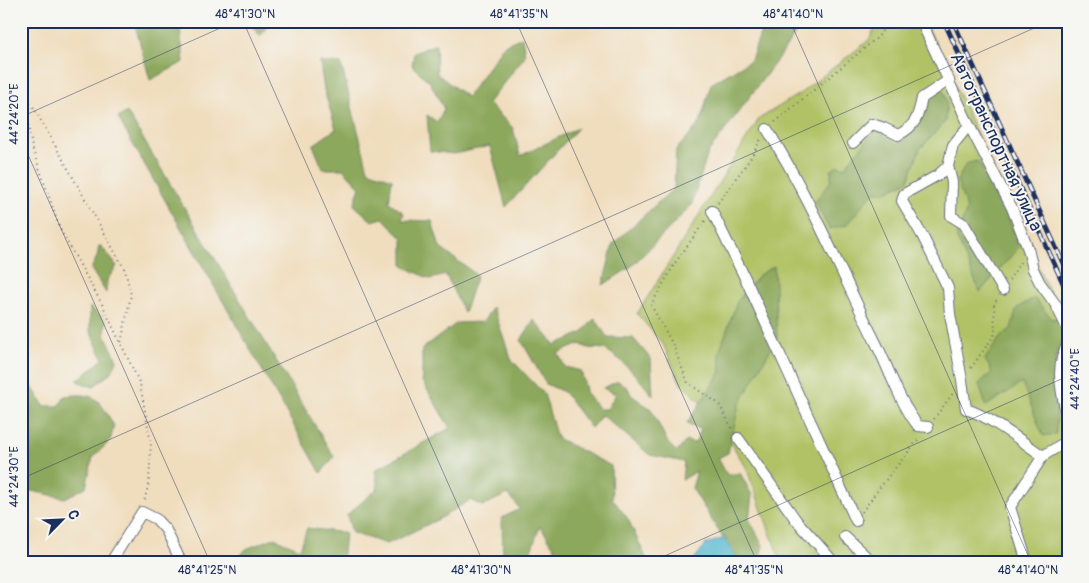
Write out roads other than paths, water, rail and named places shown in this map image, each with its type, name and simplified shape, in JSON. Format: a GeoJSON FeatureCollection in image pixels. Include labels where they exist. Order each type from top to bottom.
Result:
{"type":"FeatureCollection","features":[{"type":"Feature","properties":{"kind":"street","name":"Автотранспортная улица"},"geometry":{"type":"LineString","coordinates":[[921,21],[969,125],[1012,208],[1040,283],[1056,305],[1068,330]]}},
{"type":"Feature","properties":{"kind":"street"},"geometry":{"type":"LineString","coordinates":[[852,143],[872,124],[898,135],[909,130],[918,115],[922,98],[949,80]]}},
{"type":"Feature","properties":{"kind":"street"},"geometry":{"type":"LineString","coordinates":[[969,125],[953,145],[948,166],[952,182],[951,216],[964,224],[1003,290]]}},
{"type":"Feature","properties":{"kind":"street"},"geometry":{"type":"LineString","coordinates":[[767,129],[789,164],[908,413],[918,426],[928,427]]}},
{"type":"Feature","properties":{"kind":"street"},"geometry":{"type":"LineString","coordinates":[[948,166],[938,175],[904,194],[902,201],[923,237],[948,288],[950,314],[966,409],[1006,431],[1043,456]]}},
{"type":"Feature","properties":{"kind":"street"},"geometry":{"type":"LineString","coordinates":[[712,211],[750,288],[856,521]]}},
{"type":"Feature","properties":{"kind":"street"},"geometry":{"type":"LineString","coordinates":[[1068,344],[1062,352],[1060,369],[1068,423]]}},
{"type":"Feature","properties":{"kind":"street"},"geometry":{"type":"LineString","coordinates":[[738,438],[782,502],[831,559]]}},
{"type":"Feature","properties":{"kind":"street"},"geometry":{"type":"LineString","coordinates":[[1027,562],[1010,507],[1043,456],[1062,444],[1068,443]]}},
{"type":"Feature","properties":{"kind":"street"},"geometry":{"type":"LineString","coordinates":[[111,562],[142,512],[156,519],[166,530],[181,562]]}},
{"type":"Feature","properties":{"kind":"street"},"geometry":{"type":"LineString","coordinates":[[845,537],[872,562]]}},
{"type":"Feature","properties":{"kind":"water"},"geometry":{"type":"Polygon","coordinates":[[[725,538],[736,562],[692,562],[706,544],[725,538]]]}},
{"type":"Feature","properties":{"kind":"railway"},"geometry":{"type":"LineString","coordinates":[[944,21],[1068,294]]}},
{"type":"Feature","properties":{"kind":"railway"},"geometry":{"type":"LineString","coordinates":[[953,21],[1068,274]]}}]}
